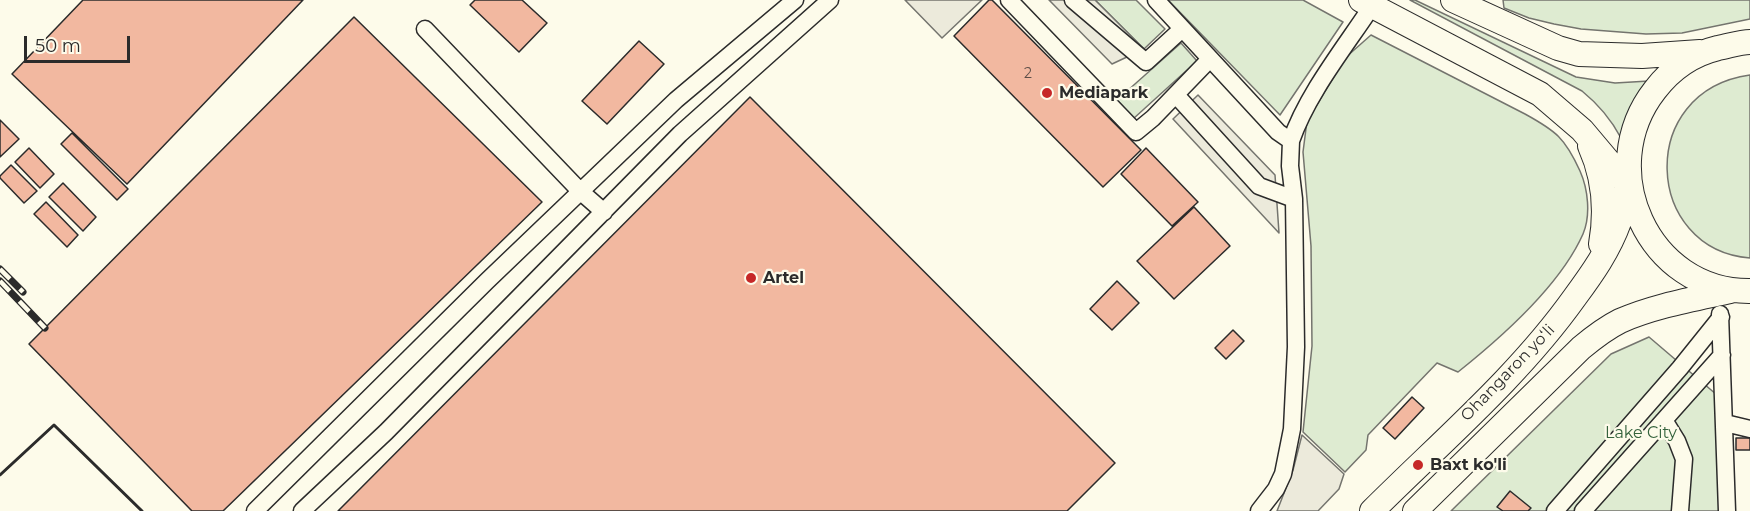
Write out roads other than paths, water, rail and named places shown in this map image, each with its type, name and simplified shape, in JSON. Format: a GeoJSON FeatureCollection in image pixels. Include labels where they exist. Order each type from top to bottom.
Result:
{"type":"FeatureCollection","features":[{"type":"Feature","properties":{"kind":"highway"},"geometry":{"type":"LineString","coordinates":[[1453,0],[1558,48],[1579,54],[1642,56],[1706,51],[1748,42]]}},
{"type":"Feature","properties":{"kind":"highway"},"geometry":{"type":"LineString","coordinates":[[1366,3],[1540,94],[1582,130],[1628,180],[1634,202],[1646,230],[1664,255],[1688,273],[1728,296]]}},
{"type":"Feature","properties":{"kind":"highway","name":"Ohangaron yoʻli"},"geometry":{"type":"LineString","coordinates":[[1372,511],[1522,363],[1559,320],[1590,276],[1617,227],[1628,180],[1629,150],[1633,132],[1649,98],[1674,70],[1706,51]]}},
{"type":"Feature","properties":{"kind":"highway"},"geometry":{"type":"LineString","coordinates":[[1582,130],[1599,169],[1604,207],[1604,227],[1600,247],[1590,276]]}},
{"type":"Feature","properties":{"kind":"highway","name":"Ohangaron yoʻli"},"geometry":{"type":"LineString","coordinates":[[1415,511],[1590,340],[1632,317],[1728,296]]}},
{"type":"Feature","properties":{"kind":"street"},"geometry":{"type":"LineString","coordinates":[[255,511],[580,191],[676,100],[795,0]]}},
{"type":"Feature","properties":{"kind":"street"},"geometry":{"type":"LineString","coordinates":[[302,511],[386,432],[680,134],[830,0]]}},
{"type":"Feature","properties":{"kind":"street"},"geometry":{"type":"LineString","coordinates":[[1009,0],[1136,132],[1210,59]]}},
{"type":"Feature","properties":{"kind":"street"},"geometry":{"type":"LineString","coordinates":[[1073,0],[1146,62],[1182,28]]}},
{"type":"Feature","properties":{"kind":"street"},"geometry":{"type":"LineString","coordinates":[[1156,0],[1278,132],[1292,141]]}},
{"type":"Feature","properties":{"kind":"street"},"geometry":{"type":"LineString","coordinates":[[1259,511],[1276,489],[1283,474],[1292,429],[1296,347],[1294,199],[1290,166],[1292,141],[1297,123],[1366,3]]}},
{"type":"Feature","properties":{"kind":"street"},"geometry":{"type":"LineString","coordinates":[[769,22],[787,40]]}},
{"type":"Feature","properties":{"kind":"street"},"geometry":{"type":"LineString","coordinates":[[425,29],[580,191],[604,212]]}},
{"type":"Feature","properties":{"kind":"street"},"geometry":{"type":"LineString","coordinates":[[1176,95],[1259,186],[1294,199]]}},
{"type":"Feature","properties":{"kind":"street"},"geometry":{"type":"LineString","coordinates":[[1727,511],[1722,355],[1728,296]]}},
{"type":"Feature","properties":{"kind":"street"},"geometry":{"type":"LineString","coordinates":[[1555,511],[1680,368],[1728,296]]}},
{"type":"Feature","properties":{"kind":"street"},"geometry":{"type":"LineString","coordinates":[[1583,511],[1722,355]]}},
{"type":"Feature","properties":{"kind":"street"},"geometry":{"type":"LineString","coordinates":[[1664,420],[1677,441],[1684,459],[1680,511]]}},
{"type":"Feature","properties":{"kind":"street"},"geometry":{"type":"LineString","coordinates":[[1725,423],[1750,429]]}},
{"type":"Feature","properties":{"kind":"railway"},"geometry":{"type":"LineString","coordinates":[[0,269],[23,292]]}},
{"type":"Feature","properties":{"kind":"railway"},"geometry":{"type":"LineString","coordinates":[[0,281],[45,328]]}},
{"type":"Feature","properties":{"kind":"place","name":"Mediapark"},"geometry":{"type":"Point","coordinates":[1047,93]}},
{"type":"Feature","properties":{"kind":"place","name":"Artel"},"geometry":{"type":"Point","coordinates":[751,278]}},
{"type":"Feature","properties":{"kind":"place","name":"Baxt ko'li"},"geometry":{"type":"Point","coordinates":[1418,465]}},
{"type":"Feature","properties":{"kind":"park label","name":"Lake City"},"geometry":{"type":"Point","coordinates":[1641,433]}}]}
